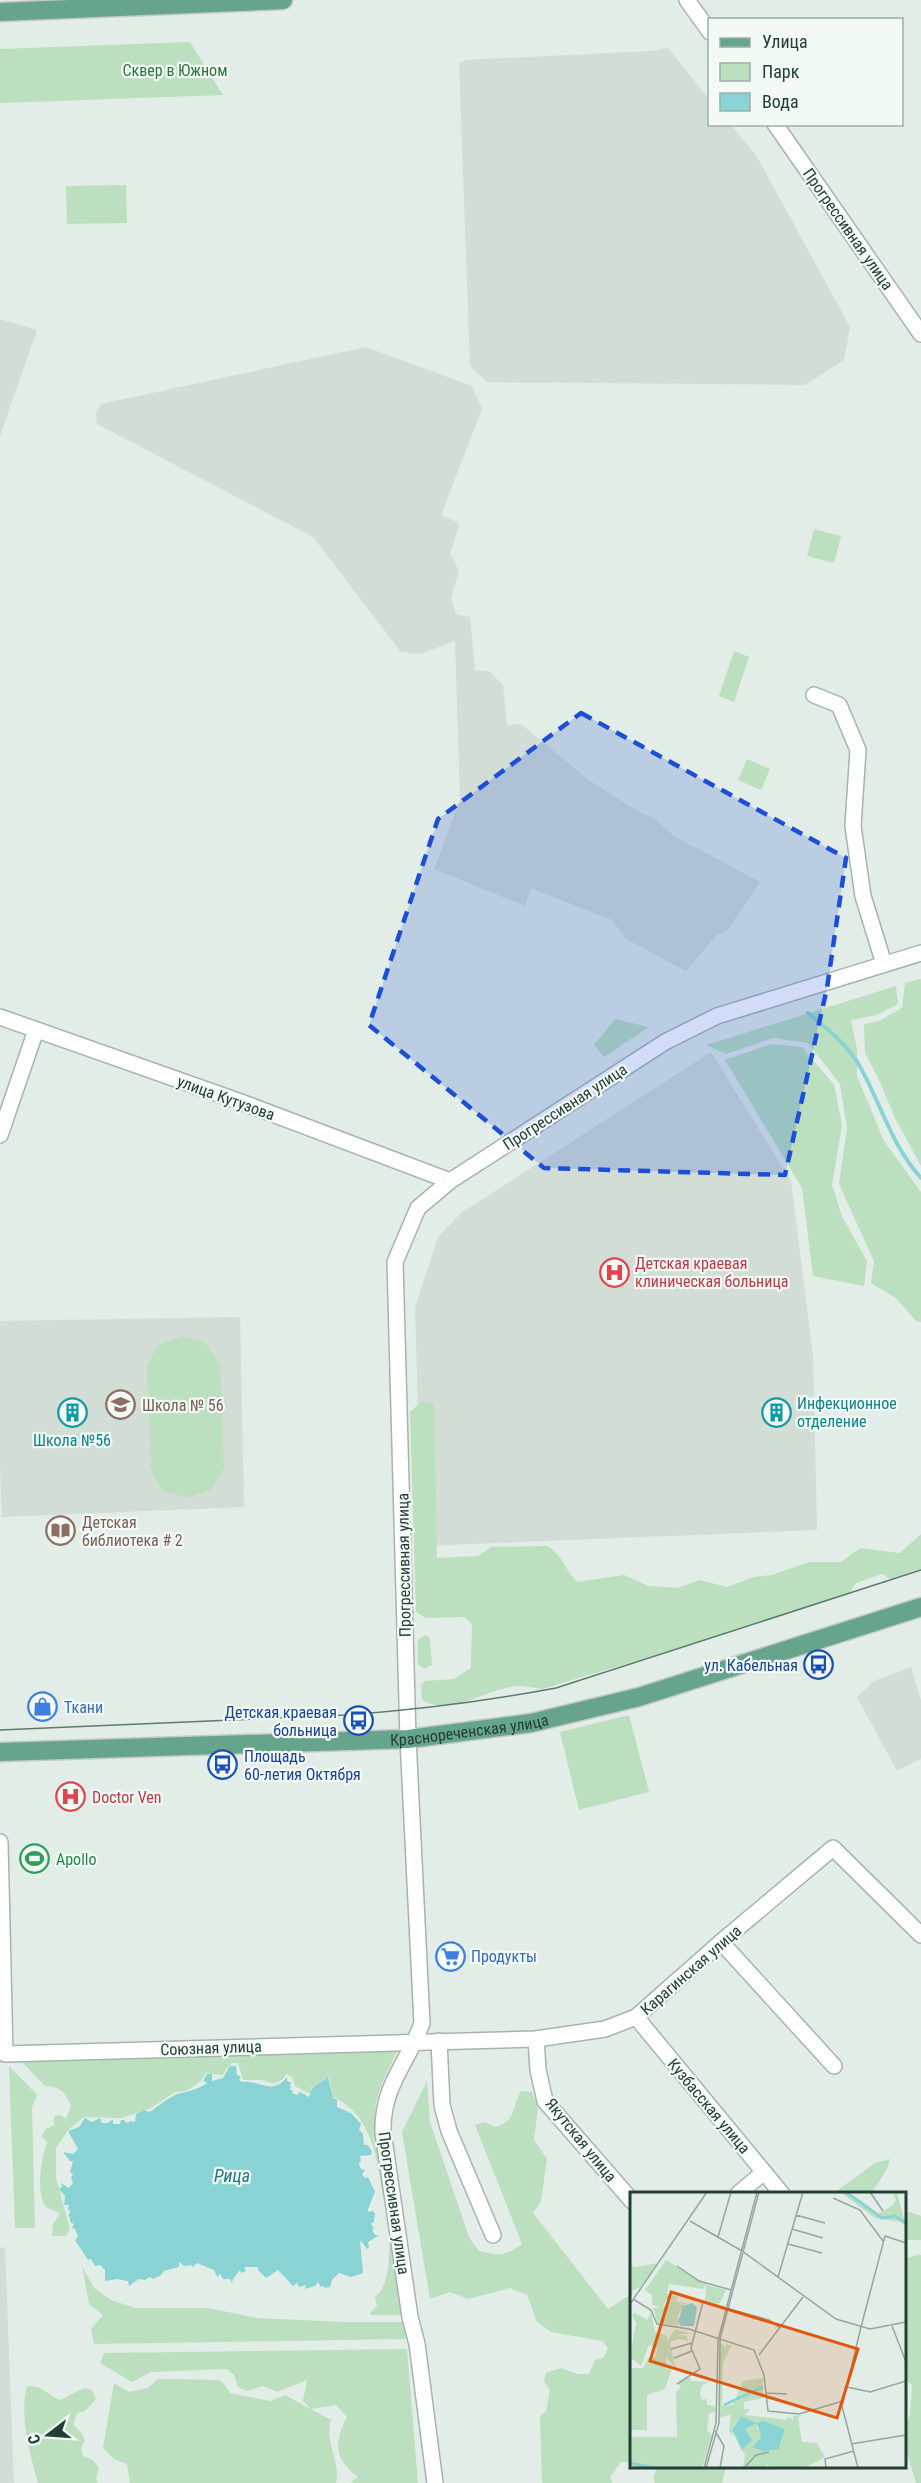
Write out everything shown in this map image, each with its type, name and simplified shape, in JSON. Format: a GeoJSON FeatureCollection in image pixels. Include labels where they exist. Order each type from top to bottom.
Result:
{"type":"FeatureCollection","features":[{"type":"Feature","properties":{"kind":"main road"},"geometry":{"type":"LineString","coordinates":[[0,12],[283,0]]}},
{"type":"Feature","properties":{"kind":"main road","name":"Краснореченская улица"},"geometry":{"type":"LineString","coordinates":[[0,1752],[408,1739],[531,1724],[639,1697],[921,1607]]}},
{"type":"Feature","properties":{"kind":"street"},"geometry":{"type":"LineString","coordinates":[[687,0],[708,29]]}},
{"type":"Feature","properties":{"kind":"street","name":"Прогрессивная улица"},"geometry":{"type":"LineString","coordinates":[[776,126],[921,334]]}},
{"type":"Feature","properties":{"kind":"street"},"geometry":{"type":"LineString","coordinates":[[814,695],[839,705],[858,750],[853,826],[863,896],[884,964]]}},
{"type":"Feature","properties":{"kind":"street","name":"Прогрессивная улица"},"geometry":{"type":"LineString","coordinates":[[435,2483],[417,2343],[410,2317],[382,2113],[395,2076],[416,2042],[422,2023],[408,1739],[395,1262],[418,1208],[450,1180],[686,1030],[748,1005],[921,953]]}},
{"type":"Feature","properties":{"kind":"street","name":"улица Кутузова"},"geometry":{"type":"LineString","coordinates":[[0,1017],[241,1102],[450,1180]]}},
{"type":"Feature","properties":{"kind":"street"},"geometry":{"type":"LineString","coordinates":[[0,1135],[36,1030]]}},
{"type":"Feature","properties":{"kind":"street","name":"Союзная улица"},"geometry":{"type":"LineString","coordinates":[[0,1842],[5,2054],[416,2042]]}},
{"type":"Feature","properties":{"kind":"street","name":"Карагинская улица"},"geometry":{"type":"LineString","coordinates":[[416,2042],[536,2039],[605,2029],[636,2017],[833,1848],[921,1935]]}},
{"type":"Feature","properties":{"kind":"street"},"geometry":{"type":"LineString","coordinates":[[722,1942],[834,2066]]}},
{"type":"Feature","properties":{"kind":"street","name":"Кузбасская улица"},"geometry":{"type":"LineString","coordinates":[[636,2017],[781,2192]]}},
{"type":"Feature","properties":{"kind":"street","name":"Якутская улица"},"geometry":{"type":"LineString","coordinates":[[536,2039],[538,2070],[545,2101],[630,2199]]}},
{"type":"Feature","properties":{"kind":"street"},"geometry":{"type":"LineString","coordinates":[[439,2041],[439,2077],[444,2114],[493,2235]]}},
{"type":"Feature","properties":{"kind":"street"},"geometry":{"type":"LineString","coordinates":[[739,2192],[764,2172]]}},
{"type":"Feature","properties":{"kind":"highlighted area"},"geometry":{"type":"Polygon","coordinates":[[[581,713],[846,858],[827,988],[785,1175],[544,1168],[369,1025],[438,819],[581,713]]]}},
{"type":"Feature","properties":{"kind":"shaded area"},"geometry":{"type":"Polygon","coordinates":[[[668,48],[708,98],[708,126],[732,126],[756,155],[850,327],[844,360],[805,385],[487,382],[470,366],[459,63],[466,60],[650,51],[668,48]]]}},
{"type":"Feature","properties":{"kind":"shaded area"},"geometry":{"type":"Polygon","coordinates":[[[0,319],[37,330],[0,436],[0,319]]]}},
{"type":"Feature","properties":{"kind":"shaded area"},"geometry":{"type":"Polygon","coordinates":[[[366,347],[472,386],[482,409],[441,515],[457,522],[459,526],[450,553],[459,571],[451,598],[456,614],[470,617],[475,671],[489,671],[503,685],[507,725],[521,724],[590,781],[634,809],[655,819],[674,836],[760,882],[726,932],[717,935],[686,971],[626,939],[612,920],[531,888],[525,906],[434,869],[460,800],[455,641],[420,654],[401,652],[313,537],[97,424],[96,413],[101,404],[366,347]]]}},
{"type":"Feature","properties":{"kind":"shaded area","name":"Детская краевая клиническая больница"},"geometry":{"type":"Polygon","coordinates":[[[711,1052],[791,1181],[813,1355],[817,1530],[422,1546],[415,1307],[438,1237],[461,1213],[711,1052]]]}},
{"type":"Feature","properties":{"kind":"shaded area","name":"Школа № 56"},"geometry":{"type":"Polygon","coordinates":[[[240,1317],[244,1507],[2,1517],[0,1321],[240,1317]]]}},
{"type":"Feature","properties":{"kind":"shaded area"},"geometry":{"type":"Polygon","coordinates":[[[911,1667],[921,1700],[921,1759],[897,1771],[857,1697],[874,1681],[911,1667]]]}},
{"type":"Feature","properties":{"kind":"shaded area"},"geometry":{"type":"Polygon","coordinates":[[[5,2247],[14,2483],[0,2483],[0,2248],[5,2247]]]}},
{"type":"Feature","properties":{"kind":"green space","name":"Сквер в Южном"},"geometry":{"type":"Polygon","coordinates":[[[190,42],[223,95],[0,103],[0,49],[190,42]]]}},
{"type":"Feature","properties":{"kind":"green space"},"geometry":{"type":"Polygon","coordinates":[[[126,185],[127,223],[67,224],[66,186],[126,185]]]}},
{"type":"Feature","properties":{"kind":"green space"},"geometry":{"type":"Polygon","coordinates":[[[814,529],[841,536],[834,563],[807,556],[814,529]]]}},
{"type":"Feature","properties":{"kind":"green space"},"geometry":{"type":"Polygon","coordinates":[[[734,651],[749,657],[734,702],[719,696],[734,651]]]}},
{"type":"Feature","properties":{"kind":"green space"},"geometry":{"type":"Polygon","coordinates":[[[747,759],[770,769],[761,790],[738,780],[747,759]]]}},
{"type":"Feature","properties":{"kind":"green space"},"geometry":{"type":"Polygon","coordinates":[[[921,979],[921,1166],[895,1118],[865,1053],[864,1024],[879,1021],[902,1008],[905,983],[921,979]]]}},
{"type":"Feature","properties":{"kind":"green space"},"geometry":{"type":"Polygon","coordinates":[[[896,986],[898,1004],[877,1015],[851,1020],[857,1049],[857,1076],[884,1141],[921,1192],[921,1322],[917,1322],[896,1298],[871,1283],[874,1261],[839,1184],[847,1128],[840,1084],[808,1043],[773,1038],[726,1054],[706,1045],[896,986]]]}},
{"type":"Feature","properties":{"kind":"green space"},"geometry":{"type":"Polygon","coordinates":[[[615,1019],[649,1027],[604,1057],[594,1045],[615,1019]]]}},
{"type":"Feature","properties":{"kind":"green space"},"geometry":{"type":"Polygon","coordinates":[[[771,1044],[802,1047],[834,1085],[842,1125],[832,1185],[842,1216],[867,1261],[864,1286],[813,1276],[802,1188],[725,1060],[771,1044]]]}},
{"type":"Feature","properties":{"kind":"green space"},"geometry":{"type":"Polygon","coordinates":[[[182,1336],[206,1343],[220,1365],[224,1468],[212,1489],[187,1498],[163,1491],[151,1470],[147,1367],[157,1346],[182,1336]]]}},
{"type":"Feature","properties":{"kind":"green space"},"geometry":{"type":"Polygon","coordinates":[[[421,1402],[434,1402],[437,1558],[478,1556],[491,1547],[546,1546],[556,1553],[577,1582],[624,1575],[648,1586],[678,1588],[699,1580],[727,1587],[809,1562],[841,1562],[860,1548],[900,1553],[921,1534],[921,1569],[891,1579],[882,1574],[856,1583],[850,1593],[710,1639],[542,1689],[518,1686],[457,1704],[433,1704],[422,1700],[421,1684],[425,1681],[454,1679],[471,1668],[472,1624],[464,1617],[426,1618],[416,1612],[410,1412],[421,1402]]]}},
{"type":"Feature","properties":{"kind":"green space"},"geometry":{"type":"Polygon","coordinates":[[[425,1635],[430,1638],[432,1665],[424,1669],[418,1664],[418,1640],[425,1635]]]}},
{"type":"Feature","properties":{"kind":"green space"},"geometry":{"type":"Polygon","coordinates":[[[629,1715],[649,1792],[579,1810],[560,1732],[629,1715]]]}},
{"type":"Feature","properties":{"kind":"green space"},"geometry":{"type":"Polygon","coordinates":[[[398,2049],[376,2104],[375,2129],[385,2191],[383,2198],[379,2169],[371,2140],[357,2115],[333,2097],[329,2077],[311,2087],[310,2094],[295,2086],[292,2077],[286,2074],[283,2079],[274,2084],[262,2080],[243,2080],[238,2063],[232,2063],[222,2075],[206,2073],[201,2081],[186,2091],[175,2092],[151,2108],[122,2118],[84,2117],[69,2129],[56,2148],[56,2178],[70,2229],[66,2236],[52,2236],[53,2224],[60,2214],[44,2204],[40,2190],[43,2156],[47,2142],[41,2136],[46,2129],[54,2125],[54,2116],[61,2115],[66,2119],[71,2106],[62,2091],[45,2086],[18,2058],[398,2049]]]}},
{"type":"Feature","properties":{"kind":"green space"},"geometry":{"type":"Polygon","coordinates":[[[9,2066],[37,2095],[32,2107],[35,2228],[15,2228],[9,2066]]]}},
{"type":"Feature","properties":{"kind":"green space"},"geometry":{"type":"Polygon","coordinates":[[[427,2081],[430,2122],[469,2237],[479,2251],[502,2254],[522,2244],[475,2125],[485,2122],[495,2127],[502,2125],[510,2118],[521,2091],[532,2092],[538,2108],[534,2140],[547,2159],[541,2201],[533,2213],[608,2309],[630,2295],[630,2462],[621,2462],[610,2477],[613,2483],[542,2483],[540,2416],[546,2411],[550,2390],[544,2381],[546,2373],[561,2368],[578,2374],[589,2374],[595,2360],[603,2358],[608,2349],[603,2341],[551,2332],[537,2322],[527,2295],[510,2288],[468,2299],[450,2292],[430,2299],[402,2132],[427,2081]]]}},
{"type":"Feature","properties":{"kind":"green space"},"geometry":{"type":"Polygon","coordinates":[[[890,2159],[887,2169],[873,2192],[835,2192],[875,2163],[890,2159]]]}},
{"type":"Feature","properties":{"kind":"green space"},"geometry":{"type":"Polygon","coordinates":[[[910,2212],[921,2216],[921,2240],[907,2240],[906,2214],[910,2212]]]}},
{"type":"Feature","properties":{"kind":"green space"},"geometry":{"type":"Polygon","coordinates":[[[390,2238],[402,2315],[371,2315],[370,2313],[377,2306],[375,2297],[380,2292],[386,2278],[390,2238]]]}},
{"type":"Feature","properties":{"kind":"green space"},"geometry":{"type":"Polygon","coordinates":[[[921,2255],[921,2483],[916,2483],[906,2450],[906,2424],[910,2415],[912,2385],[906,2380],[906,2259],[921,2255]]]}},
{"type":"Feature","properties":{"kind":"green space"},"geometry":{"type":"Polygon","coordinates":[[[82,2266],[94,2288],[111,2300],[135,2308],[208,2308],[257,2318],[403,2322],[406,2339],[94,2344],[91,2329],[103,2315],[89,2304],[82,2266]]]}},
{"type":"Feature","properties":{"kind":"green space"},"geometry":{"type":"Polygon","coordinates":[[[407,2349],[418,2483],[350,2483],[358,2477],[345,2464],[338,2443],[347,2417],[336,2405],[311,2409],[303,2401],[307,2380],[277,2392],[263,2386],[247,2391],[238,2387],[234,2375],[227,2369],[151,2372],[132,2382],[100,2363],[104,2353],[407,2349]]]}},
{"type":"Feature","properties":{"kind":"green space"},"geometry":{"type":"Polygon","coordinates":[[[158,2379],[219,2380],[230,2393],[270,2401],[285,2395],[331,2420],[329,2428],[336,2467],[336,2483],[130,2483],[127,2464],[114,2459],[103,2448],[114,2383],[129,2392],[148,2388],[158,2379]]]}},
{"type":"Feature","properties":{"kind":"green space"},"geometry":{"type":"Polygon","coordinates":[[[27,2386],[41,2389],[60,2400],[84,2388],[91,2389],[96,2399],[85,2411],[77,2413],[73,2424],[85,2441],[81,2447],[83,2456],[93,2460],[99,2468],[96,2479],[98,2483],[38,2483],[25,2422],[27,2386]]]}},
{"type":"Feature","properties":{"kind":"green space"},"geometry":{"type":"Polygon","coordinates":[[[658,2468],[726,2468],[722,2483],[655,2483],[653,2477],[658,2468]]]}},
{"type":"Feature","properties":{"kind":"water","name":"Рица"},"geometry":{"type":"Polygon","coordinates":[[[230,2066],[236,2066],[237,2075],[241,2077],[239,2080],[242,2082],[276,2086],[287,2077],[287,2081],[292,2083],[289,2086],[291,2086],[290,2090],[293,2090],[292,2093],[297,2095],[300,2092],[309,2097],[312,2088],[328,2077],[333,2098],[337,2100],[337,2107],[351,2113],[361,2124],[359,2130],[363,2134],[364,2145],[368,2145],[372,2152],[371,2155],[360,2156],[359,2163],[360,2168],[365,2170],[362,2174],[365,2178],[368,2177],[375,2192],[368,2212],[375,2213],[374,2222],[371,2224],[374,2228],[372,2230],[375,2235],[379,2235],[368,2242],[369,2248],[367,2249],[360,2240],[363,2273],[351,2277],[339,2273],[332,2280],[330,2287],[321,2287],[318,2282],[315,2286],[305,2289],[306,2285],[299,2287],[297,2283],[293,2286],[278,2270],[266,2278],[258,2267],[244,2267],[246,2271],[241,2273],[240,2270],[232,2283],[230,2279],[223,2279],[220,2274],[217,2277],[214,2270],[197,2263],[193,2267],[184,2266],[179,2262],[179,2267],[164,2271],[153,2279],[150,2277],[145,2280],[139,2279],[129,2286],[128,2281],[117,2279],[105,2281],[105,2270],[100,2265],[95,2266],[91,2259],[88,2260],[75,2240],[78,2236],[68,2216],[69,2205],[64,2205],[65,2196],[59,2189],[62,2187],[61,2183],[69,2188],[73,2183],[71,2178],[73,2174],[70,2172],[73,2161],[70,2161],[63,2152],[73,2154],[78,2149],[68,2131],[79,2127],[85,2118],[92,2122],[100,2118],[102,2123],[108,2123],[113,2119],[113,2124],[120,2124],[121,2120],[127,2123],[135,2122],[136,2114],[144,2110],[150,2112],[174,2096],[207,2083],[203,2081],[207,2074],[212,2074],[212,2081],[223,2078],[230,2066]]]}},
{"type":"Feature","properties":{"kind":"waterway"},"geometry":{"type":"LineString","coordinates":[[808,1013],[836,1037],[854,1057],[902,1152],[921,1178]]}},
{"type":"Feature","properties":{"kind":"tram line"},"geometry":{"type":"LineString","coordinates":[[0,1730],[346,1715],[530,1693],[556,1688],[921,1570]]}},
{"type":"Feature","properties":{"kind":"place","name":"Детская краевая клиническая больница"},"geometry":{"type":"Point","coordinates":[614,1272]}},
{"type":"Feature","properties":{"kind":"place","name":"Школа № 56"},"geometry":{"type":"Point","coordinates":[121,1405]}},
{"type":"Feature","properties":{"kind":"place","name":"Школа №56"},"geometry":{"type":"Point","coordinates":[72,1412]}},
{"type":"Feature","properties":{"kind":"place","name":"Инфекционное отделение"},"geometry":{"type":"Point","coordinates":[776,1412]}},
{"type":"Feature","properties":{"kind":"place","name":"Детская библиотека # 2"},"geometry":{"type":"Point","coordinates":[61,1531]}},
{"type":"Feature","properties":{"kind":"place","name":"ул. Кабельная"},"geometry":{"type":"Point","coordinates":[819,1665]}},
{"type":"Feature","properties":{"kind":"place","name":"Ткани"},"geometry":{"type":"Point","coordinates":[43,1707]}},
{"type":"Feature","properties":{"kind":"place","name":"Детская краевая больница"},"geometry":{"type":"Point","coordinates":[358,1721]}},
{"type":"Feature","properties":{"kind":"place","name":"Площадь 60-летия Октября"},"geometry":{"type":"Point","coordinates":[223,1765]}},
{"type":"Feature","properties":{"kind":"place","name":"Doctor Ven"},"geometry":{"type":"Point","coordinates":[71,1797]}},
{"type":"Feature","properties":{"kind":"place","name":"Apollo"},"geometry":{"type":"Point","coordinates":[35,1859]}},
{"type":"Feature","properties":{"kind":"place","name":"Продукты"},"geometry":{"type":"Point","coordinates":[450,1956]}}]}
